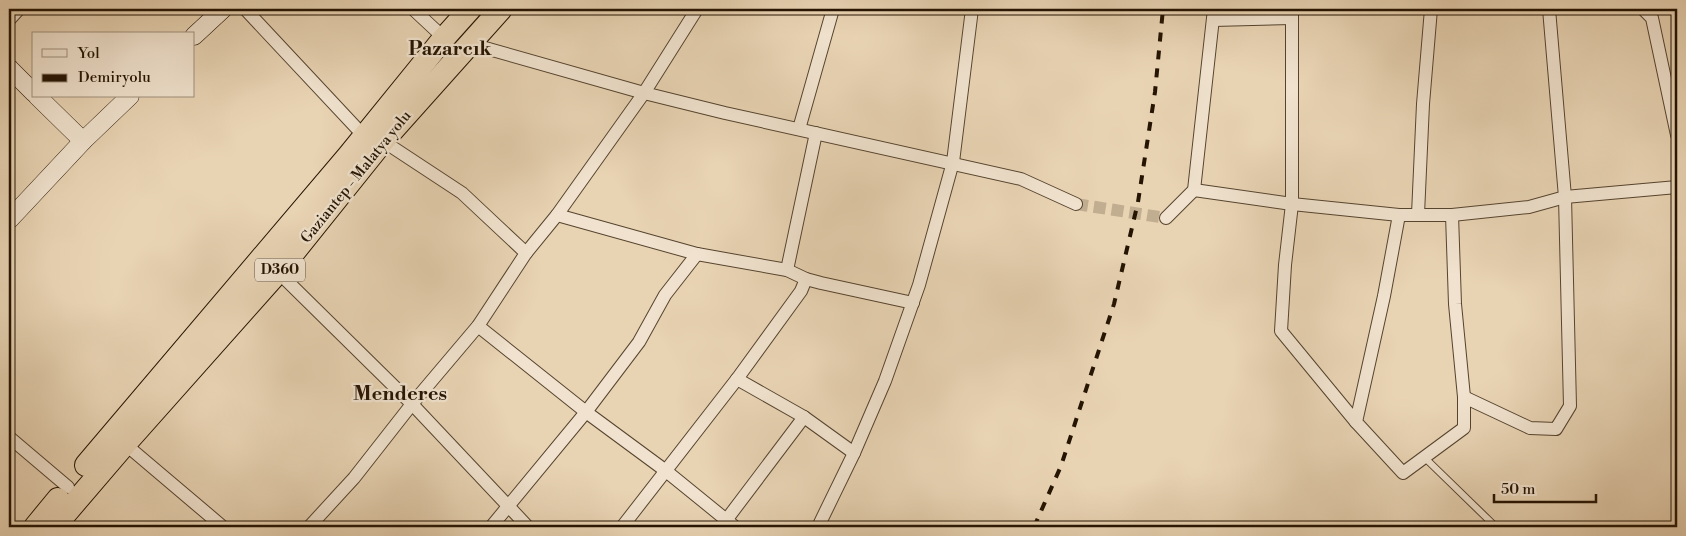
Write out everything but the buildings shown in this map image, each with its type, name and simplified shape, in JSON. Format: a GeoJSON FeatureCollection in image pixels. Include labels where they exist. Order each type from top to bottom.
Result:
{"type":"FeatureCollection","features":[{"type":"Feature","properties":{"kind":"highway","name":"Gaziantep - Malatya yolu"},"geometry":{"type":"LineString","coordinates":[[54,527],[278,272],[444,38],[470,9]]}},
{"type":"Feature","properties":{"kind":"highway","name":"Gaziantep - Malatya yolu"},"geometry":{"type":"LineString","coordinates":[[35,527],[349,155],[373,138],[471,44],[501,9]]}},
{"type":"Feature","properties":{"kind":"street"},"geometry":{"type":"LineString","coordinates":[[9,20],[19,9]]}},
{"type":"Feature","properties":{"kind":"street"},"geometry":{"type":"LineString","coordinates":[[195,35],[223,9]]}},
{"type":"Feature","properties":{"kind":"street"},"geometry":{"type":"LineString","coordinates":[[245,9],[373,138],[462,193],[526,253]]}},
{"type":"Feature","properties":{"kind":"street"},"geometry":{"type":"LineString","coordinates":[[413,9],[444,38]]}},
{"type":"Feature","properties":{"kind":"street"},"geometry":{"type":"LineString","coordinates":[[309,527],[354,478],[412,404],[478,326],[526,253],[557,215],[644,93],[697,9]]}},
{"type":"Feature","properties":{"kind":"street"},"geometry":{"type":"LineString","coordinates":[[799,129],[832,9]]}},
{"type":"Feature","properties":{"kind":"street"},"geometry":{"type":"LineString","coordinates":[[818,527],[885,381],[913,303],[953,162],[972,9]]}},
{"type":"Feature","properties":{"kind":"street"},"geometry":{"type":"LineString","coordinates":[[1418,214],[1423,104],[1431,9]]}},
{"type":"Feature","properties":{"kind":"street"},"geometry":{"type":"LineString","coordinates":[[1464,397],[1530,428],[1556,429],[1570,406],[1565,197],[1549,9]]}},
{"type":"Feature","properties":{"kind":"street"},"geometry":{"type":"LineString","coordinates":[[1643,9],[1652,18],[1677,135]]}},
{"type":"Feature","properties":{"kind":"street"},"geometry":{"type":"LineString","coordinates":[[1166,218],[1194,190],[1213,14],[1292,13],[1292,204],[1285,265],[1281,331],[1356,422],[1403,472],[1464,428],[1464,397],[1455,304],[1452,215]]}},
{"type":"Feature","properties":{"kind":"street"},"geometry":{"type":"LineString","coordinates":[[471,44],[725,114],[953,162],[1022,179],[1076,204]]}},
{"type":"Feature","properties":{"kind":"street"},"geometry":{"type":"LineString","coordinates":[[13,75],[32,91]]}},
{"type":"Feature","properties":{"kind":"street"},"geometry":{"type":"LineString","coordinates":[[39,98],[83,141]]}},
{"type":"Feature","properties":{"kind":"street"},"geometry":{"type":"LineString","coordinates":[[9,220],[83,141],[128,98]]}},
{"type":"Feature","properties":{"kind":"street"},"geometry":{"type":"LineString","coordinates":[[787,270],[816,133]]}},
{"type":"Feature","properties":{"kind":"street"},"geometry":{"type":"LineString","coordinates":[[1194,190],[1292,204],[1398,215],[1452,215],[1529,207],[1565,197],[1677,187]]}},
{"type":"Feature","properties":{"kind":"street"},"geometry":{"type":"LineString","coordinates":[[557,215],[697,254],[787,270],[806,279],[913,303]]}},
{"type":"Feature","properties":{"kind":"street"},"geometry":{"type":"LineString","coordinates":[[1356,422],[1384,296],[1398,215]]}},
{"type":"Feature","properties":{"kind":"street"},"geometry":{"type":"LineString","coordinates":[[491,527],[586,412],[639,342],[665,295],[697,254]]}},
{"type":"Feature","properties":{"kind":"street"},"geometry":{"type":"LineString","coordinates":[[278,272],[412,404],[528,527]]}},
{"type":"Feature","properties":{"kind":"street"},"geometry":{"type":"LineString","coordinates":[[622,527],[737,379],[801,291],[806,279]]}},
{"type":"Feature","properties":{"kind":"street"},"geometry":{"type":"LineString","coordinates":[[478,326],[586,412],[666,471],[727,525],[804,417]]}},
{"type":"Feature","properties":{"kind":"street"},"geometry":{"type":"LineString","coordinates":[[737,379],[804,417],[854,452]]}},
{"type":"Feature","properties":{"kind":"street"},"geometry":{"type":"LineString","coordinates":[[9,437],[68,487]]}},
{"type":"Feature","properties":{"kind":"street"},"geometry":{"type":"LineString","coordinates":[[125,444],[223,527]]}},
{"type":"Feature","properties":{"kind":"lane"},"geometry":{"type":"LineString","coordinates":[[1424,457],[1496,527]]}},
{"type":"Feature","properties":{"kind":"tunnel"},"geometry":{"type":"LineString","coordinates":[[1076,204],[1166,218]]}},
{"type":"Feature","properties":{"kind":"railway"},"geometry":{"type":"LineString","coordinates":[[1034,527],[1061,466],[1114,304],[1138,202],[1155,92],[1163,9]]}},
{"type":"Feature","properties":{"kind":"district","name":"Pazarcık"},"geometry":{"type":"Point","coordinates":[450,49]}},
{"type":"Feature","properties":{"kind":"district","name":"Menderes"},"geometry":{"type":"Point","coordinates":[400,394]}}]}
